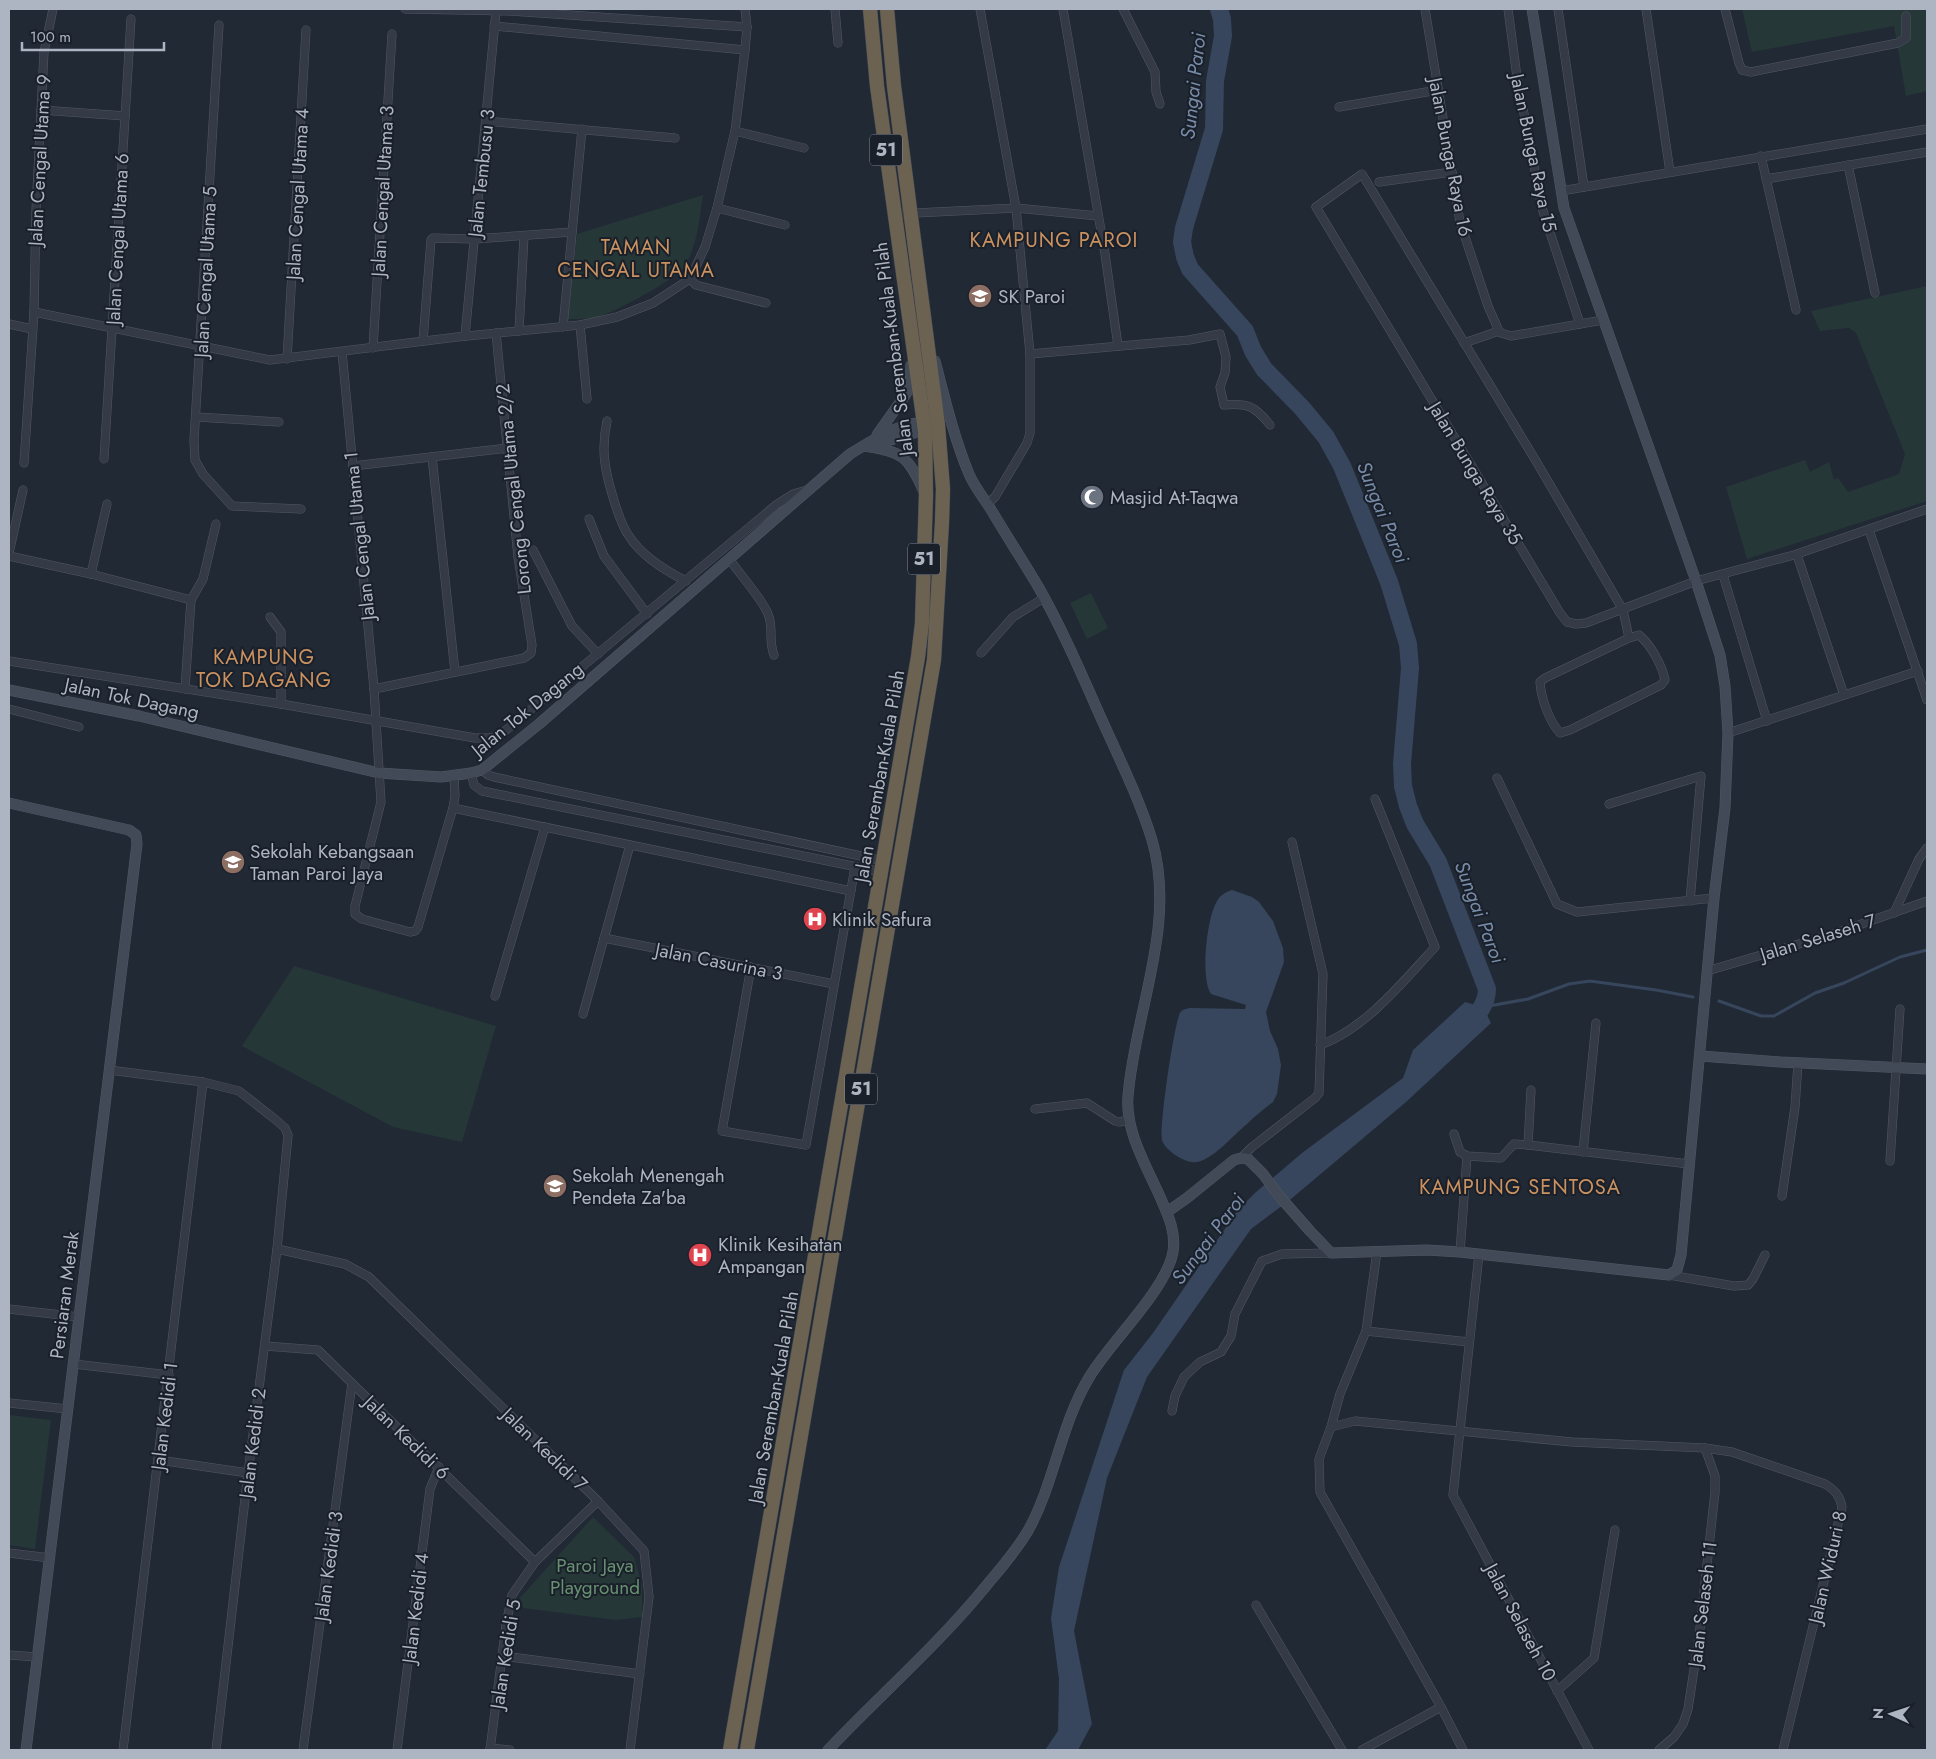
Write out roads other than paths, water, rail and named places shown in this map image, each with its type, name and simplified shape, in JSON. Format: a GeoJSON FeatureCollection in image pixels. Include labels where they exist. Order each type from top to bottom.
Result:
{"type":"FeatureCollection","features":[{"type":"Feature","properties":{"kind":"highway","name":"Jalan Seremban-Kuala Pilah"},"geometry":{"type":"LineString","coordinates":[[730,1750],[883,866],[922,623],[926,495],[924,427],[877,86],[870,9]]}},
{"type":"Feature","properties":{"kind":"highway","name":"Jalan Seremban-Kuala Pilah"},"geometry":{"type":"LineString","coordinates":[[748,1748],[934,660],[942,522],[938,425],[912,212],[894,86],[887,9]]}},
{"type":"Feature","properties":{"kind":"street","name":"Jalan Cengal Utama 9"},"geometry":{"type":"LineString","coordinates":[[24,463],[34,312],[36,211],[44,52],[52,9]]}},
{"type":"Feature","properties":{"kind":"street"},"geometry":{"type":"LineString","coordinates":[[405,9],[496,10],[747,27]]}},
{"type":"Feature","properties":{"kind":"street"},"geometry":{"type":"LineString","coordinates":[[34,312],[270,360],[465,336],[580,325],[618,317],[653,303],[690,279],[705,248],[718,208],[735,131],[747,27],[745,9]]}},
{"type":"Feature","properties":{"kind":"street"},"geometry":{"type":"LineString","coordinates":[[835,9],[838,43]]}},
{"type":"Feature","properties":{"kind":"street"},"geometry":{"type":"LineString","coordinates":[[980,9],[1016,208],[1030,354],[1029,438],[995,497],[987,504]]}},
{"type":"Feature","properties":{"kind":"street"},"geometry":{"type":"LineString","coordinates":[[1063,9],[1118,346]]}},
{"type":"Feature","properties":{"kind":"street"},"geometry":{"type":"LineString","coordinates":[[1123,9],[1155,72],[1156,92],[1160,104]]}},
{"type":"Feature","properties":{"kind":"street","name":"Jalan Bunga Raya 16"},"geometry":{"type":"LineString","coordinates":[[1425,9],[1460,222],[1488,306],[1499,331]]}},
{"type":"Feature","properties":{"kind":"street","name":"Jalan Bunga Raya 15"},"geometry":{"type":"LineString","coordinates":[[1508,9],[1518,77],[1542,208],[1580,324]]}},
{"type":"Feature","properties":{"kind":"street"},"geometry":{"type":"LineString","coordinates":[[1532,9],[1564,208],[1696,581],[1720,655],[1725,686],[1728,733],[1725,808],[1714,898],[1701,1056],[1681,1256],[1677,1270],[1669,1275]]}},
{"type":"Feature","properties":{"kind":"street"},"geometry":{"type":"LineString","coordinates":[[1558,9],[1584,187]]}},
{"type":"Feature","properties":{"kind":"street"},"geometry":{"type":"LineString","coordinates":[[1646,9],[1670,172]]}},
{"type":"Feature","properties":{"kind":"street"},"geometry":{"type":"LineString","coordinates":[[1725,9],[1739,63],[1742,70],[1751,72],[1898,43],[1906,38],[1906,16]]}},
{"type":"Feature","properties":{"kind":"street","name":"Jalan Tembusu 3"},"geometry":{"type":"LineString","coordinates":[[465,336],[496,10]]}},
{"type":"Feature","properties":{"kind":"street","name":"Jalan Cengal Utama 6"},"geometry":{"type":"LineString","coordinates":[[104,459],[131,19]]}},
{"type":"Feature","properties":{"kind":"street","name":"Jalan Cengal Utama 5"},"geometry":{"type":"LineString","coordinates":[[219,25],[194,440],[196,460],[203,474],[232,506],[301,509]]}},
{"type":"Feature","properties":{"kind":"street"},"geometry":{"type":"LineString","coordinates":[[494,26],[745,50]]}},
{"type":"Feature","properties":{"kind":"street","name":"Jalan Cengal Utama 4"},"geometry":{"type":"LineString","coordinates":[[287,359],[306,30]]}},
{"type":"Feature","properties":{"kind":"street","name":"Jalan Cengal Utama 3"},"geometry":{"type":"LineString","coordinates":[[373,348],[392,34]]}},
{"type":"Feature","properties":{"kind":"street"},"geometry":{"type":"LineString","coordinates":[[1340,107],[1438,90]]}},
{"type":"Feature","properties":{"kind":"street"},"geometry":{"type":"LineString","coordinates":[[41,110],[124,116]]}},
{"type":"Feature","properties":{"kind":"street"},"geometry":{"type":"LineString","coordinates":[[486,121],[675,138]]}},
{"type":"Feature","properties":{"kind":"street"},"geometry":{"type":"LineString","coordinates":[[562,327],[582,129]]}},
{"type":"Feature","properties":{"kind":"street"},"geometry":{"type":"LineString","coordinates":[[1561,191],[1927,129]]}},
{"type":"Feature","properties":{"kind":"street"},"geometry":{"type":"LineString","coordinates":[[735,131],[804,148]]}},
{"type":"Feature","properties":{"kind":"street"},"geometry":{"type":"LineString","coordinates":[[1766,179],[1927,152]]}},
{"type":"Feature","properties":{"kind":"street"},"geometry":{"type":"LineString","coordinates":[[1761,156],[1796,310]]}},
{"type":"Feature","properties":{"kind":"street"},"geometry":{"type":"LineString","coordinates":[[1848,165],[1875,293]]}},
{"type":"Feature","properties":{"kind":"street"},"geometry":{"type":"LineString","coordinates":[[1379,182],[1452,172]]}},
{"type":"Feature","properties":{"kind":"street","name":"Jalan Bunga Raya 35"},"geometry":{"type":"LineString","coordinates":[[1464,343],[1362,174],[1316,207],[1567,622],[1576,624],[1586,623],[1696,581],[1797,554],[1927,509]]}},
{"type":"Feature","properties":{"kind":"street"},"geometry":{"type":"LineString","coordinates":[[718,208],[785,225]]}},
{"type":"Feature","properties":{"kind":"street"},"geometry":{"type":"LineString","coordinates":[[895,214],[1016,208],[1098,216]]}},
{"type":"Feature","properties":{"kind":"street"},"geometry":{"type":"LineString","coordinates":[[423,341],[431,240],[439,237],[474,238],[572,232]]}},
{"type":"Feature","properties":{"kind":"street"},"geometry":{"type":"LineString","coordinates":[[519,331],[524,236]]}},
{"type":"Feature","properties":{"kind":"street"},"geometry":{"type":"LineString","coordinates":[[690,279],[696,285],[766,303]]}},
{"type":"Feature","properties":{"kind":"street"},"geometry":{"type":"LineString","coordinates":[[1603,320],[1511,336],[1499,331],[1464,343],[1623,610],[1629,638]]}},
{"type":"Feature","properties":{"kind":"street"},"geometry":{"type":"LineString","coordinates":[[9,324],[32,329]]}},
{"type":"Feature","properties":{"kind":"street"},"geometry":{"type":"LineString","coordinates":[[580,325],[588,399]]}},
{"type":"Feature","properties":{"kind":"street","name":"Lorong Cengal Utama 2/2"},"geometry":{"type":"LineString","coordinates":[[455,672],[524,658],[531,653],[532,645],[518,558],[496,333]]}},
{"type":"Feature","properties":{"kind":"street"},"geometry":{"type":"LineString","coordinates":[[828,1750],[943,1636],[975,1600],[1021,1542],[1041,1502],[1077,1401],[1088,1378],[1162,1278],[1172,1256],[1174,1240],[1172,1223],[1136,1143],[1129,1120],[1128,1099],[1131,1068],[1151,973],[1159,920],[1161,893],[1152,840],[1123,766],[1067,643],[1044,598],[971,479],[959,448],[927,334]]}},
{"type":"Feature","properties":{"kind":"street"},"geometry":{"type":"LineString","coordinates":[[1030,354],[1189,340],[1220,334],[1226,357],[1225,373],[1220,387],[1224,405],[1243,403],[1261,413],[1270,425]]}},
{"type":"Feature","properties":{"kind":"street"},"geometry":{"type":"LineString","coordinates":[[911,339],[910,386],[868,444],[883,448],[904,458],[915,471],[926,495]]}},
{"type":"Feature","properties":{"kind":"street","name":"Jalan Cengal Utama 1"},"geometry":{"type":"LineString","coordinates":[[342,352],[374,689],[381,802],[354,906],[355,914],[362,919],[410,932],[415,931],[418,927],[454,808]]}},
{"type":"Feature","properties":{"kind":"street"},"geometry":{"type":"LineString","coordinates":[[196,417],[279,422]]}},
{"type":"Feature","properties":{"kind":"street"},"geometry":{"type":"LineString","coordinates":[[606,421],[604,438],[605,464],[622,521],[629,536],[670,573],[686,580]]}},
{"type":"Feature","properties":{"kind":"street","name":"Jalan Tok Dagang"},"geometry":{"type":"LineString","coordinates":[[9,690],[139,716],[379,773],[441,777],[482,770],[539,724],[730,560],[850,454],[868,444],[887,441],[924,427],[938,425]]}},
{"type":"Feature","properties":{"kind":"street"},"geometry":{"type":"LineString","coordinates":[[352,466],[508,448]]}},
{"type":"Feature","properties":{"kind":"street"},"geometry":{"type":"LineString","coordinates":[[374,689],[455,672],[432,457]]}},
{"type":"Feature","properties":{"kind":"street"},"geometry":{"type":"LineString","coordinates":[[23,490],[9,555],[191,600]]}},
{"type":"Feature","properties":{"kind":"street"},"geometry":{"type":"LineString","coordinates":[[9,661],[281,704],[475,738],[499,736],[776,505],[793,494],[808,490]]}},
{"type":"Feature","properties":{"kind":"street"},"geometry":{"type":"LineString","coordinates":[[91,574],[107,504]]}},
{"type":"Feature","properties":{"kind":"street"},"geometry":{"type":"LineString","coordinates":[[589,519],[604,556],[646,614]]}},
{"type":"Feature","properties":{"kind":"street"},"geometry":{"type":"LineString","coordinates":[[185,689],[191,600],[203,578],[216,524]]}},
{"type":"Feature","properties":{"kind":"street"},"geometry":{"type":"LineString","coordinates":[[1869,530],[1927,700]]}},
{"type":"Feature","properties":{"kind":"street"},"geometry":{"type":"LineString","coordinates":[[533,550],[572,626],[598,654]]}},
{"type":"Feature","properties":{"kind":"street"},"geometry":{"type":"LineString","coordinates":[[1797,554],[1844,695]]}},
{"type":"Feature","properties":{"kind":"street"},"geometry":{"type":"LineString","coordinates":[[730,560],[768,612],[771,626],[770,645],[774,655]]}},
{"type":"Feature","properties":{"kind":"street"},"geometry":{"type":"LineString","coordinates":[[1723,575],[1767,721]]}},
{"type":"Feature","properties":{"kind":"street"},"geometry":{"type":"LineString","coordinates":[[981,653],[1013,618],[1044,598]]}},
{"type":"Feature","properties":{"kind":"street"},"geometry":{"type":"LineString","coordinates":[[270,617],[281,632],[281,704]]}},
{"type":"Feature","properties":{"kind":"street"},"geometry":{"type":"LineString","coordinates":[[1639,635],[1644,640],[1663,671],[1665,680],[1661,686],[1570,730],[1560,732],[1554,727],[1540,691],[1540,682],[1629,638],[1639,635]]}},
{"type":"Feature","properties":{"kind":"street"},"geometry":{"type":"LineString","coordinates":[[1728,733],[1918,671]]}},
{"type":"Feature","properties":{"kind":"street"},"geometry":{"type":"LineString","coordinates":[[9,709],[79,727]]}},
{"type":"Feature","properties":{"kind":"street"},"geometry":{"type":"LineString","coordinates":[[482,770],[494,777],[883,866]]}},
{"type":"Feature","properties":{"kind":"street"},"geometry":{"type":"LineString","coordinates":[[471,773],[474,785],[482,790],[855,867],[883,866]]}},
{"type":"Feature","properties":{"kind":"street"},"geometry":{"type":"LineString","coordinates":[[454,776],[454,808],[851,891]]}},
{"type":"Feature","properties":{"kind":"street"},"geometry":{"type":"LineString","coordinates":[[1609,804],[1701,776],[1690,901]]}},
{"type":"Feature","properties":{"kind":"street"},"geometry":{"type":"LineString","coordinates":[[1497,778],[1557,904],[1577,912],[1714,898]]}},
{"type":"Feature","properties":{"kind":"street"},"geometry":{"type":"LineString","coordinates":[[1320,1045],[1337,1039],[1378,1006],[1435,947],[1375,799]]}},
{"type":"Feature","properties":{"kind":"street","name":"Persiaran Merak"},"geometry":{"type":"LineString","coordinates":[[9,802],[129,830],[136,836],[137,844],[26,1750]]}},
{"type":"Feature","properties":{"kind":"street"},"geometry":{"type":"LineString","coordinates":[[495,996],[545,827]]}},
{"type":"Feature","properties":{"kind":"street"},"geometry":{"type":"LineString","coordinates":[[1242,1158],[1252,1147],[1315,1098],[1318,1092],[1324,974],[1292,842]]}},
{"type":"Feature","properties":{"kind":"street"},"geometry":{"type":"LineString","coordinates":[[583,1014],[630,845]]}},
{"type":"Feature","properties":{"kind":"street"},"geometry":{"type":"LineString","coordinates":[[1894,913],[1919,859],[1927,848]]}},
{"type":"Feature","properties":{"kind":"street"},"geometry":{"type":"LineString","coordinates":[[750,967],[722,1131],[806,1145],[855,867]]}},
{"type":"Feature","properties":{"kind":"street","name":"Jalan Selaseh 7"},"geometry":{"type":"LineString","coordinates":[[1707,971],[1836,934],[1927,902]]}},
{"type":"Feature","properties":{"kind":"street","name":"Jalan Casurina 3"},"geometry":{"type":"LineString","coordinates":[[604,938],[834,984]]}},
{"type":"Feature","properties":{"kind":"street"},"geometry":{"type":"LineString","coordinates":[[1890,1161],[1900,1009]]}},
{"type":"Feature","properties":{"kind":"street"},"geometry":{"type":"LineString","coordinates":[[1584,1152],[1596,1022]]}},
{"type":"Feature","properties":{"kind":"street"},"geometry":{"type":"LineString","coordinates":[[1701,1056],[1896,1069],[1927,1069]]}},
{"type":"Feature","properties":{"kind":"street"},"geometry":{"type":"LineString","coordinates":[[1782,1196],[1795,1107],[1798,1063]]}},
{"type":"Feature","properties":{"kind":"street"},"geometry":{"type":"LineString","coordinates":[[109,1070],[203,1082]]}},
{"type":"Feature","properties":{"kind":"street","name":"Jalan Kedidi 2"},"geometry":{"type":"LineString","coordinates":[[203,1082],[240,1091],[285,1128],[288,1135],[277,1249],[248,1473],[216,1750]]}},
{"type":"Feature","properties":{"kind":"street","name":"Jalan Kedidi 1"},"geometry":{"type":"LineString","coordinates":[[123,1750],[203,1082]]}},
{"type":"Feature","properties":{"kind":"street"},"geometry":{"type":"LineString","coordinates":[[1528,1145],[1531,1090]]}},
{"type":"Feature","properties":{"kind":"street"},"geometry":{"type":"LineString","coordinates":[[1035,1109],[1087,1104],[1115,1121],[1129,1120]]}},
{"type":"Feature","properties":{"kind":"street"},"geometry":{"type":"LineString","coordinates":[[1454,1134],[1460,1152],[1467,1156],[1502,1158],[1514,1144],[1689,1164]]}},
{"type":"Feature","properties":{"kind":"street"},"geometry":{"type":"LineString","coordinates":[[1460,1252],[1467,1156]]}},
{"type":"Feature","properties":{"kind":"street"},"geometry":{"type":"LineString","coordinates":[[1167,1212],[1188,1198],[1234,1160],[1248,1159],[1331,1253]]}},
{"type":"Feature","properties":{"kind":"street","name":"Jalan Kedidi 7"},"geometry":{"type":"LineString","coordinates":[[277,1249],[345,1264],[368,1277],[598,1501],[644,1551],[649,1597],[630,1750]]}},
{"type":"Feature","properties":{"kind":"street"},"geometry":{"type":"LineString","coordinates":[[1172,1411],[1175,1396],[1184,1377],[1200,1362],[1221,1352],[1231,1336],[1236,1314],[1262,1261],[1282,1254],[1427,1250],[1460,1252],[1669,1275],[1734,1286],[1748,1285],[1765,1255]]}},
{"type":"Feature","properties":{"kind":"street"},"geometry":{"type":"LineString","coordinates":[[1377,1251],[1366,1331],[1340,1394],[1332,1427],[1319,1459],[1320,1492],[1441,1707],[1463,1750]]}},
{"type":"Feature","properties":{"kind":"street"},"geometry":{"type":"LineString","coordinates":[[1459,1431],[1479,1254]]}},
{"type":"Feature","properties":{"kind":"street"},"geometry":{"type":"LineString","coordinates":[[9,1309],[79,1317]]}},
{"type":"Feature","properties":{"kind":"street"},"geometry":{"type":"LineString","coordinates":[[1366,1331],[1470,1342]]}},
{"type":"Feature","properties":{"kind":"street","name":"Jalan Kedidi 6"},"geometry":{"type":"LineString","coordinates":[[265,1346],[318,1350],[535,1562]]}},
{"type":"Feature","properties":{"kind":"street"},"geometry":{"type":"LineString","coordinates":[[74,1364],[169,1375]]}},
{"type":"Feature","properties":{"kind":"street","name":"Jalan Kedidi 3"},"geometry":{"type":"LineString","coordinates":[[303,1750],[352,1383]]}},
{"type":"Feature","properties":{"kind":"street"},"geometry":{"type":"LineString","coordinates":[[9,1403],[68,1409]]}},
{"type":"Feature","properties":{"kind":"street","name":"Jalan Widuri 8"},"geometry":{"type":"LineString","coordinates":[[1332,1427],[1355,1421],[1572,1442],[1705,1448],[1732,1452],[1826,1484],[1834,1489],[1840,1497],[1841,1513],[1783,1750]]}},
{"type":"Feature","properties":{"kind":"street","name":"Jalan Selaseh 10"},"geometry":{"type":"LineString","coordinates":[[1459,1431],[1453,1494],[1589,1750]]}},
{"type":"Feature","properties":{"kind":"street","name":"Jalan Selaseh 11"},"geometry":{"type":"LineString","coordinates":[[1659,1750],[1674,1737],[1683,1724],[1688,1709],[1699,1637],[1715,1492],[1715,1476],[1705,1448]]}},
{"type":"Feature","properties":{"kind":"street"},"geometry":{"type":"LineString","coordinates":[[159,1460],[248,1473]]}},
{"type":"Feature","properties":{"kind":"street","name":"Jalan Kedidi 4"},"geometry":{"type":"LineString","coordinates":[[397,1750],[430,1489],[439,1467]]}},
{"type":"Feature","properties":{"kind":"street","name":"Jalan Kedidi 5"},"geometry":{"type":"LineString","coordinates":[[490,1749],[512,1595],[535,1562],[598,1501]]}},
{"type":"Feature","properties":{"kind":"street"},"geometry":{"type":"LineString","coordinates":[[1557,1691],[1594,1658],[1615,1530]]}},
{"type":"Feature","properties":{"kind":"street"},"geometry":{"type":"LineString","coordinates":[[9,1554],[50,1558]]}},
{"type":"Feature","properties":{"kind":"street"},"geometry":{"type":"LineString","coordinates":[[1256,1605],[1342,1750]]}},
{"type":"Feature","properties":{"kind":"street"},"geometry":{"type":"LineString","coordinates":[[9,1655],[37,1657]]}},
{"type":"Feature","properties":{"kind":"street"},"geometry":{"type":"LineString","coordinates":[[502,1656],[640,1674]]}},
{"type":"Feature","properties":{"kind":"street"},"geometry":{"type":"LineString","coordinates":[[1362,1750],[1441,1707]]}},
{"type":"Feature","properties":{"kind":"street"},"geometry":{"type":"LineString","coordinates":[[490,1749],[510,1750]]}},
{"type":"Feature","properties":{"kind":"water"},"geometry":{"type":"Polygon","coordinates":[[[1232,890],[1252,897],[1259,902],[1273,921],[1283,948],[1284,962],[1266,1012],[1281,1065],[1277,1094],[1273,1102],[1256,1115],[1221,1148],[1206,1159],[1192,1162],[1174,1154],[1162,1140],[1168,1076],[1177,1021],[1184,1009],[1245,1009],[1246,1005],[1211,994],[1206,975],[1206,948],[1213,909],[1220,897],[1232,890]]]}},
{"type":"Feature","properties":{"kind":"water"},"geometry":{"type":"Polygon","coordinates":[[[1465,1002],[1483,1007],[1491,1023],[1406,1102],[1291,1199],[1251,1229],[1147,1377],[1107,1478],[1074,1631],[1092,1724],[1078,1750],[1045,1750],[1058,1731],[1059,1679],[1051,1618],[1059,1567],[1124,1370],[1153,1333],[1238,1210],[1302,1153],[1403,1078],[1413,1050],[1465,1002]]]}},
{"type":"Feature","properties":{"kind":"waterway","name":"Sungai Paroi"},"geometry":{"type":"LineString","coordinates":[[1219,9],[1222,19],[1223,36],[1215,81],[1214,129],[1184,228],[1182,242],[1185,257],[1190,269],[1245,331],[1253,351],[1264,369],[1302,408],[1326,437],[1342,466],[1389,582],[1408,644],[1410,668],[1402,764],[1403,786],[1415,824],[1438,862],[1487,989],[1481,1009],[1467,1025]]}},
{"type":"Feature","properties":{"kind":"waterway"},"geometry":{"type":"LineString","coordinates":[[1719,1001],[1761,1016],[1774,1016],[1815,993],[1844,983],[1900,957],[1927,950]]}},
{"type":"Feature","properties":{"kind":"waterway"},"geometry":{"type":"LineString","coordinates":[[1483,1007],[1528,999],[1569,984],[1590,981],[1693,997]]}},
{"type":"Feature","properties":{"kind":"place","name":"SK Paroi"},"geometry":{"type":"Point","coordinates":[980,296]}},
{"type":"Feature","properties":{"kind":"place","name":"Masjid At-Taqwa"},"geometry":{"type":"Point","coordinates":[1092,497]}},
{"type":"Feature","properties":{"kind":"place","name":"Sekolah Kebangsaan Taman Paroi Jaya"},"geometry":{"type":"Point","coordinates":[233,862]}},
{"type":"Feature","properties":{"kind":"place","name":"Klinik Safura"},"geometry":{"type":"Point","coordinates":[815,919]}},
{"type":"Feature","properties":{"kind":"place","name":"Sekolah Menengah Pendeta Za'ba"},"geometry":{"type":"Point","coordinates":[555,1186]}},
{"type":"Feature","properties":{"kind":"place","name":"Klinik Kesihatan Ampangan"},"geometry":{"type":"Point","coordinates":[700,1255]}},
{"type":"Feature","properties":{"kind":"district","name":"KAMPUNG PAROI"},"geometry":{"type":"Point","coordinates":[1054,240]}},
{"type":"Feature","properties":{"kind":"district","name":"TAMAN CENGAL UTAMA"},"geometry":{"type":"Point","coordinates":[636,258]}},
{"type":"Feature","properties":{"kind":"district","name":"KAMPUNG TOK DAGANG"},"geometry":{"type":"Point","coordinates":[264,668]}},
{"type":"Feature","properties":{"kind":"district","name":"KAMPUNG SENTOSA"},"geometry":{"type":"Point","coordinates":[1520,1187]}},
{"type":"Feature","properties":{"kind":"park label","name":"Paroi Jaya Playground"},"geometry":{"type":"Point","coordinates":[595,1576]}}]}
